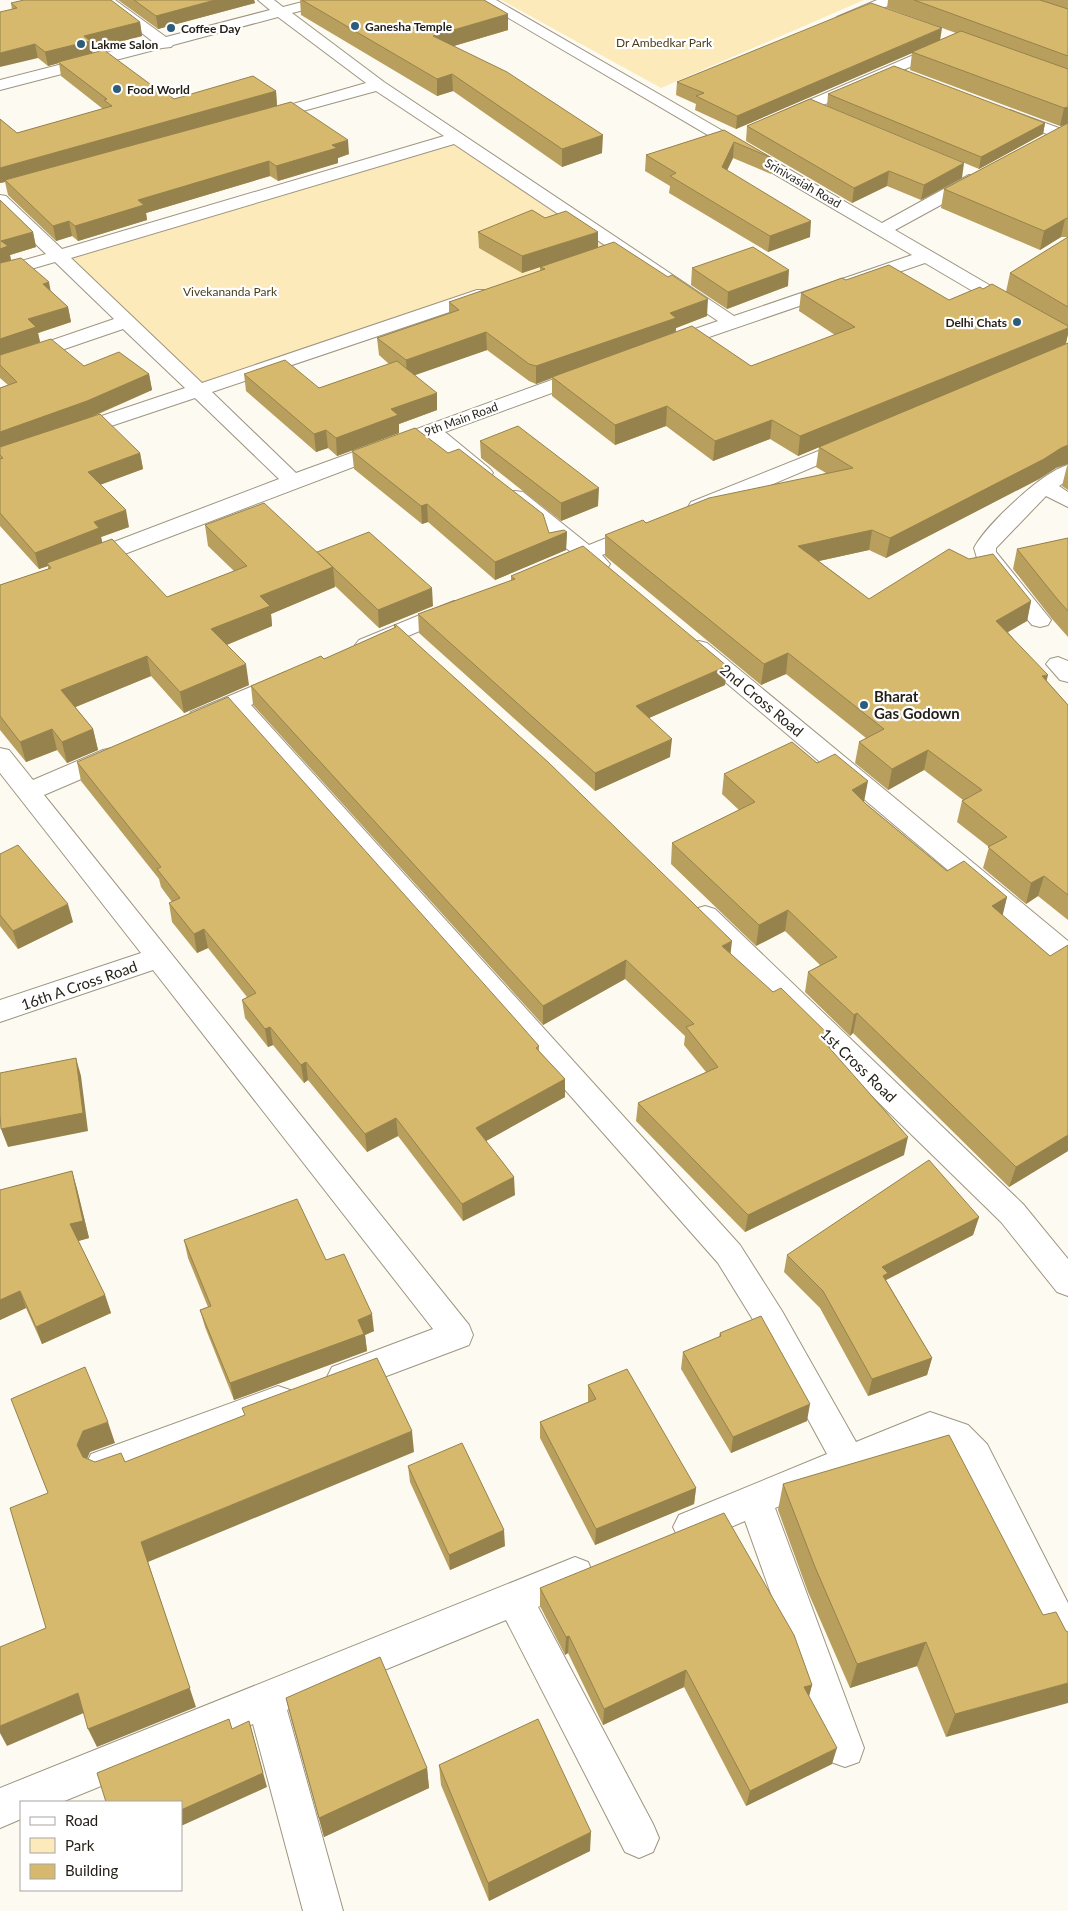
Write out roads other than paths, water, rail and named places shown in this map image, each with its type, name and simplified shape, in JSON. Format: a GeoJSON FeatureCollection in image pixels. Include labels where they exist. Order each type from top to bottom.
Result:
{"type":"FeatureCollection","features":[{"type":"Feature","properties":{"kind":"street"},"geometry":{"type":"LineString","coordinates":[[106,0],[166,44]]}},
{"type":"Feature","properties":{"kind":"street"},"geometry":{"type":"LineString","coordinates":[[265,0],[378,85],[730,322]]}},
{"type":"Feature","properties":{"kind":"street"},"geometry":{"type":"LineString","coordinates":[[0,85],[166,44],[327,0]]}},
{"type":"Feature","properties":{"kind":"street","name":"Srinivasiah Road"},"geometry":{"type":"LineString","coordinates":[[485,0],[988,291],[1065,350]]}},
{"type":"Feature","properties":{"kind":"street"},"geometry":{"type":"LineString","coordinates":[[826,26],[870,9],[889,8]]}},
{"type":"Feature","properties":{"kind":"street"},"geometry":{"type":"LineString","coordinates":[[764,125],[958,41],[941,34]]}},
{"type":"Feature","properties":{"kind":"street"},"geometry":{"type":"LineString","coordinates":[[892,70],[910,77]]}},
{"type":"Feature","properties":{"kind":"street"},"geometry":{"type":"LineString","coordinates":[[253,120],[378,85]]}},
{"type":"Feature","properties":{"kind":"street"},"geometry":{"type":"LineString","coordinates":[[650,96],[668,89]]}},
{"type":"Feature","properties":{"kind":"street"},"geometry":{"type":"LineString","coordinates":[[809,106],[827,113]]}},
{"type":"Feature","properties":{"kind":"street"},"geometry":{"type":"LineString","coordinates":[[998,110],[1064,132]]}},
{"type":"Feature","properties":{"kind":"street"},"geometry":{"type":"LineString","coordinates":[[729,140],[747,132]]}},
{"type":"Feature","properties":{"kind":"street"},"geometry":{"type":"LineString","coordinates":[[1044,143],[1064,132]]}},
{"type":"Feature","properties":{"kind":"street"},"geometry":{"type":"LineString","coordinates":[[0,273],[456,138]]}},
{"type":"Feature","properties":{"kind":"street"},"geometry":{"type":"LineString","coordinates":[[882,230],[983,175],[961,169]]}},
{"type":"Feature","properties":{"kind":"street"},"geometry":{"type":"LineString","coordinates":[[3,192],[58,256],[293,481]]}},
{"type":"Feature","properties":{"kind":"street"},"geometry":{"type":"LineString","coordinates":[[602,255],[621,249]]}},
{"type":"Feature","properties":{"kind":"street"},"geometry":{"type":"LineString","coordinates":[[648,352],[730,322],[927,256]]}},
{"type":"Feature","properties":{"kind":"street"},"geometry":{"type":"LineString","coordinates":[[988,291],[1004,282]]}},
{"type":"Feature","properties":{"kind":"street"},"geometry":{"type":"LineString","coordinates":[[0,457],[197,389],[499,289]]}},
{"type":"Feature","properties":{"kind":"street"},"geometry":{"type":"LineString","coordinates":[[0,365],[127,322]]}},
{"type":"Feature","properties":{"kind":"street","name":"9th Main Road"},"geometry":{"type":"LineString","coordinates":[[64,569],[429,430],[602,368]]}},
{"type":"Feature","properties":{"kind":"street"},"geometry":{"type":"LineString","coordinates":[[429,430],[618,579]]}},
{"type":"Feature","properties":{"kind":"street"},"geometry":{"type":"LineString","coordinates":[[534,576],[868,436]]}},
{"type":"Feature","properties":{"kind":"street"},"geometry":{"type":"LineString","coordinates":[[1040,620],[985,553],[985,548],[990,540],[1044,486],[1068,470]]}},
{"type":"Feature","properties":{"kind":"street"},"geometry":{"type":"LineString","coordinates":[[1044,486],[1068,501]]}},
{"type":"Feature","properties":{"kind":"street"},"geometry":{"type":"LineString","coordinates":[[348,653],[472,601]]}},
{"type":"Feature","properties":{"kind":"street"},"geometry":{"type":"LineString","coordinates":[[400,630],[422,650]]}},
{"type":"Feature","properties":{"kind":"street","name":"2nd Cross Road"},"geometry":{"type":"LineString","coordinates":[[679,631],[1068,956]]}},
{"type":"Feature","properties":{"kind":"street"},"geometry":{"type":"LineString","coordinates":[[181,726],[305,672]]}},
{"type":"Feature","properties":{"kind":"street"},"geometry":{"type":"LineString","coordinates":[[235,702],[728,1254],[771,1321],[848,1460]]}},
{"type":"Feature","properties":{"kind":"street"},"geometry":{"type":"LineString","coordinates":[[28,792],[127,749]]}},
{"type":"Feature","properties":{"kind":"street"},"geometry":{"type":"LineString","coordinates":[[0,757],[457,1335],[103,1465]]}},
{"type":"Feature","properties":{"kind":"street","name":"1st Cross Road"},"geometry":{"type":"LineString","coordinates":[[686,896],[1012,1213],[1068,1282]]}},
{"type":"Feature","properties":{"kind":"street","name":"16th A Cross Road"},"geometry":{"type":"LineString","coordinates":[[0,1011],[158,958]]}},
{"type":"Feature","properties":{"kind":"street"},"geometry":{"type":"LineString","coordinates":[[662,1539],[930,1427],[956,1436],[975,1455],[1068,1641]]}},
{"type":"Feature","properties":{"kind":"street"},"geometry":{"type":"LineString","coordinates":[[754,1501],[846,1748]]}},
{"type":"Feature","properties":{"kind":"street"},"geometry":{"type":"LineString","coordinates":[[0,1808],[607,1561]]}},
{"type":"Feature","properties":{"kind":"street"},"geometry":{"type":"LineString","coordinates":[[514,1599],[639,1838]]}},
{"type":"Feature","properties":{"kind":"street"},"geometry":{"type":"LineString","coordinates":[[265,1700],[323,1911]]}},
{"type":"Feature","properties":{"kind":"place","name":"Ganesha Temple"},"geometry":{"type":"Point","coordinates":[355,26]}},
{"type":"Feature","properties":{"kind":"place","name":"Coffee Day"},"geometry":{"type":"Point","coordinates":[171,28]}},
{"type":"Feature","properties":{"kind":"place","name":"Lakme Salon"},"geometry":{"type":"Point","coordinates":[81,44]}},
{"type":"Feature","properties":{"kind":"place","name":"Food World"},"geometry":{"type":"Point","coordinates":[117,89]}},
{"type":"Feature","properties":{"kind":"place","name":"Delhi Chats"},"geometry":{"type":"Point","coordinates":[1017,322]}},
{"type":"Feature","properties":{"kind":"place","name":"Bharat Gas Godown"},"geometry":{"type":"Point","coordinates":[864,705]}},
{"type":"Feature","properties":{"kind":"park label","name":"Dr Ambedkar Park"},"geometry":{"type":"Point","coordinates":[664,42]}},
{"type":"Feature","properties":{"kind":"park label","name":"Vivekananda Park"},"geometry":{"type":"Point","coordinates":[230,291]}}]}
